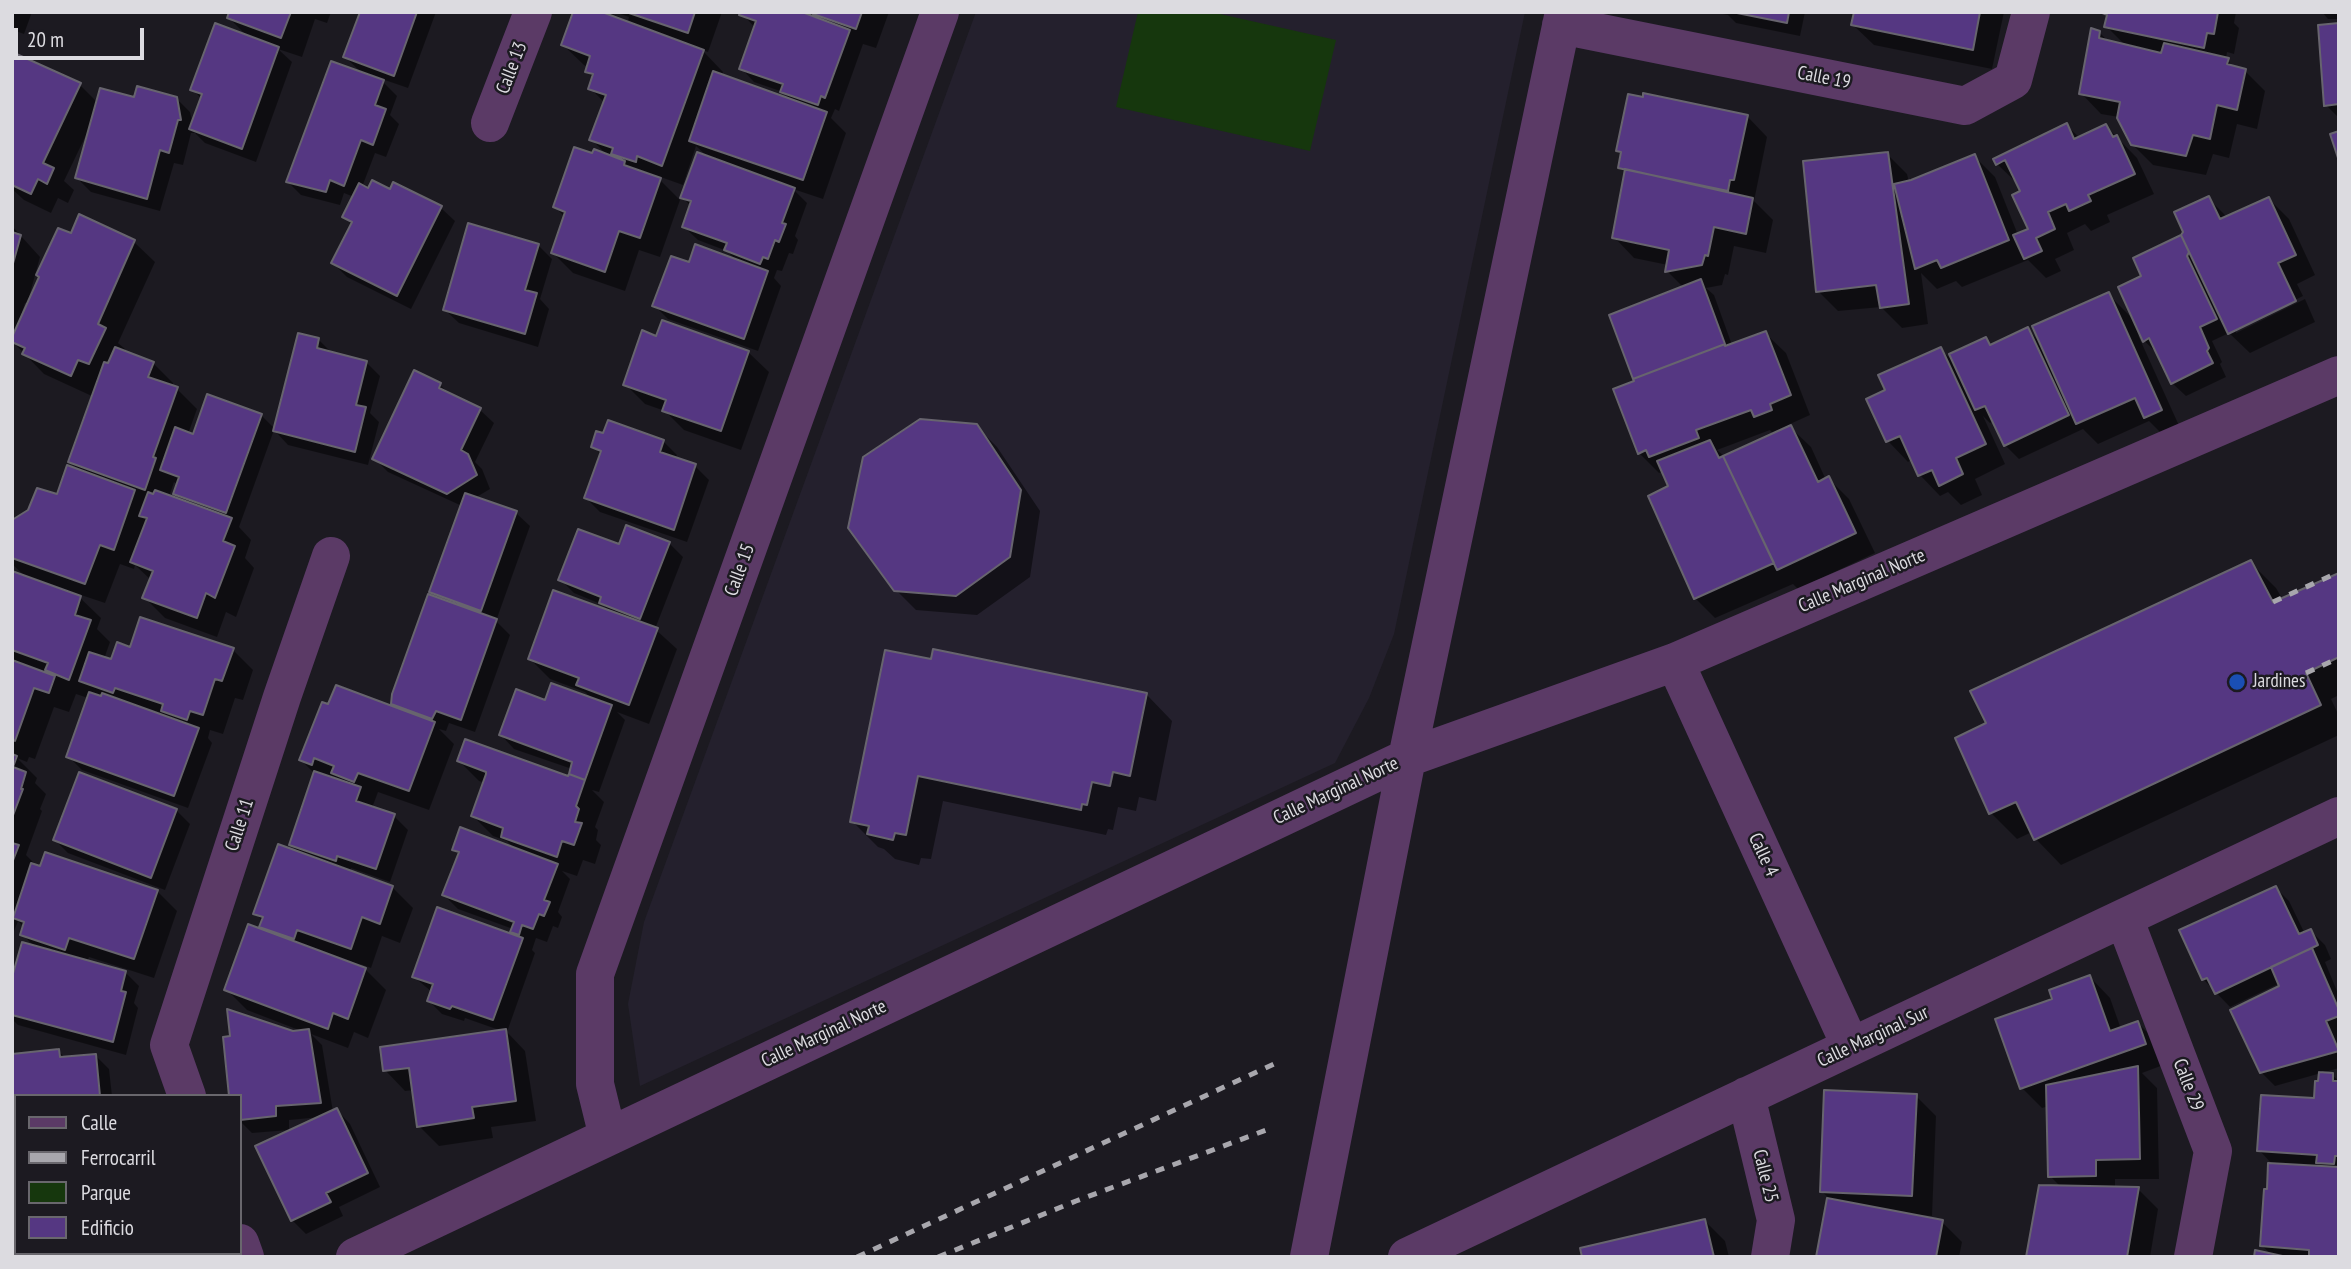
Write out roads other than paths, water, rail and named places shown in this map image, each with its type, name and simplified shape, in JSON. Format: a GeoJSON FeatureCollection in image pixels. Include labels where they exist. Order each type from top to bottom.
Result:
{"type":"FeatureCollection","features":[{"type":"Feature","properties":{"kind":"street","name":"Calle 13"},"geometry":{"type":"LineString","coordinates":[[491,123],[533,12]]}},
{"type":"Feature","properties":{"kind":"street","name":"Calle 15"},"geometry":{"type":"LineString","coordinates":[[608,1137],[595,1084],[595,974],[940,12]]}},
{"type":"Feature","properties":{"kind":"street","name":"Calle 19"},"geometry":{"type":"LineString","coordinates":[[1562,19],[1965,106],[2013,80],[2031,12]]}},
{"type":"Feature","properties":{"kind":"street"},"geometry":{"type":"LineString","coordinates":[[1309,1257],[1407,758],[1562,19]]}},
{"type":"Feature","properties":{"kind":"street","name":"Calle Marginal Norte"},"geometry":{"type":"LineString","coordinates":[[355,1257],[1407,758],[1675,662],[2339,374]]}},
{"type":"Feature","properties":{"kind":"street","name":"Calle 11"},"geometry":{"type":"LineString","coordinates":[[186,1094],[169,1045],[282,697],[331,556]]}},
{"type":"Feature","properties":{"kind":"street","name":"Calle 4"},"geometry":{"type":"LineString","coordinates":[[1675,662],[1851,1047]]}},
{"type":"Feature","properties":{"kind":"street","name":"Calle Marginal Sur"},"geometry":{"type":"LineString","coordinates":[[1408,1257],[2339,816]]}},
{"type":"Feature","properties":{"kind":"street","name":"Calle 29"},"geometry":{"type":"LineString","coordinates":[[2123,918],[2213,1152],[2193,1257]]}},
{"type":"Feature","properties":{"kind":"street","name":"Calle 25"},"geometry":{"type":"LineString","coordinates":[[1746,1096],[1776,1220],[1770,1257]]}},
{"type":"Feature","properties":{"kind":"railway"},"geometry":{"type":"LineString","coordinates":[[2273,602],[2339,572]]}},
{"type":"Feature","properties":{"kind":"railway"},"geometry":{"type":"LineString","coordinates":[[2306,673],[2339,658]]}},
{"type":"Feature","properties":{"kind":"railway"},"geometry":{"type":"LineString","coordinates":[[857,1257],[1276,1063]]}},
{"type":"Feature","properties":{"kind":"railway"},"geometry":{"type":"LineString","coordinates":[[938,1257],[1076,1201],[1269,1129]]}},
{"type":"Feature","properties":{"kind":"place","name":"Jardines"},"geometry":{"type":"Point","coordinates":[2237,682]}}]}
